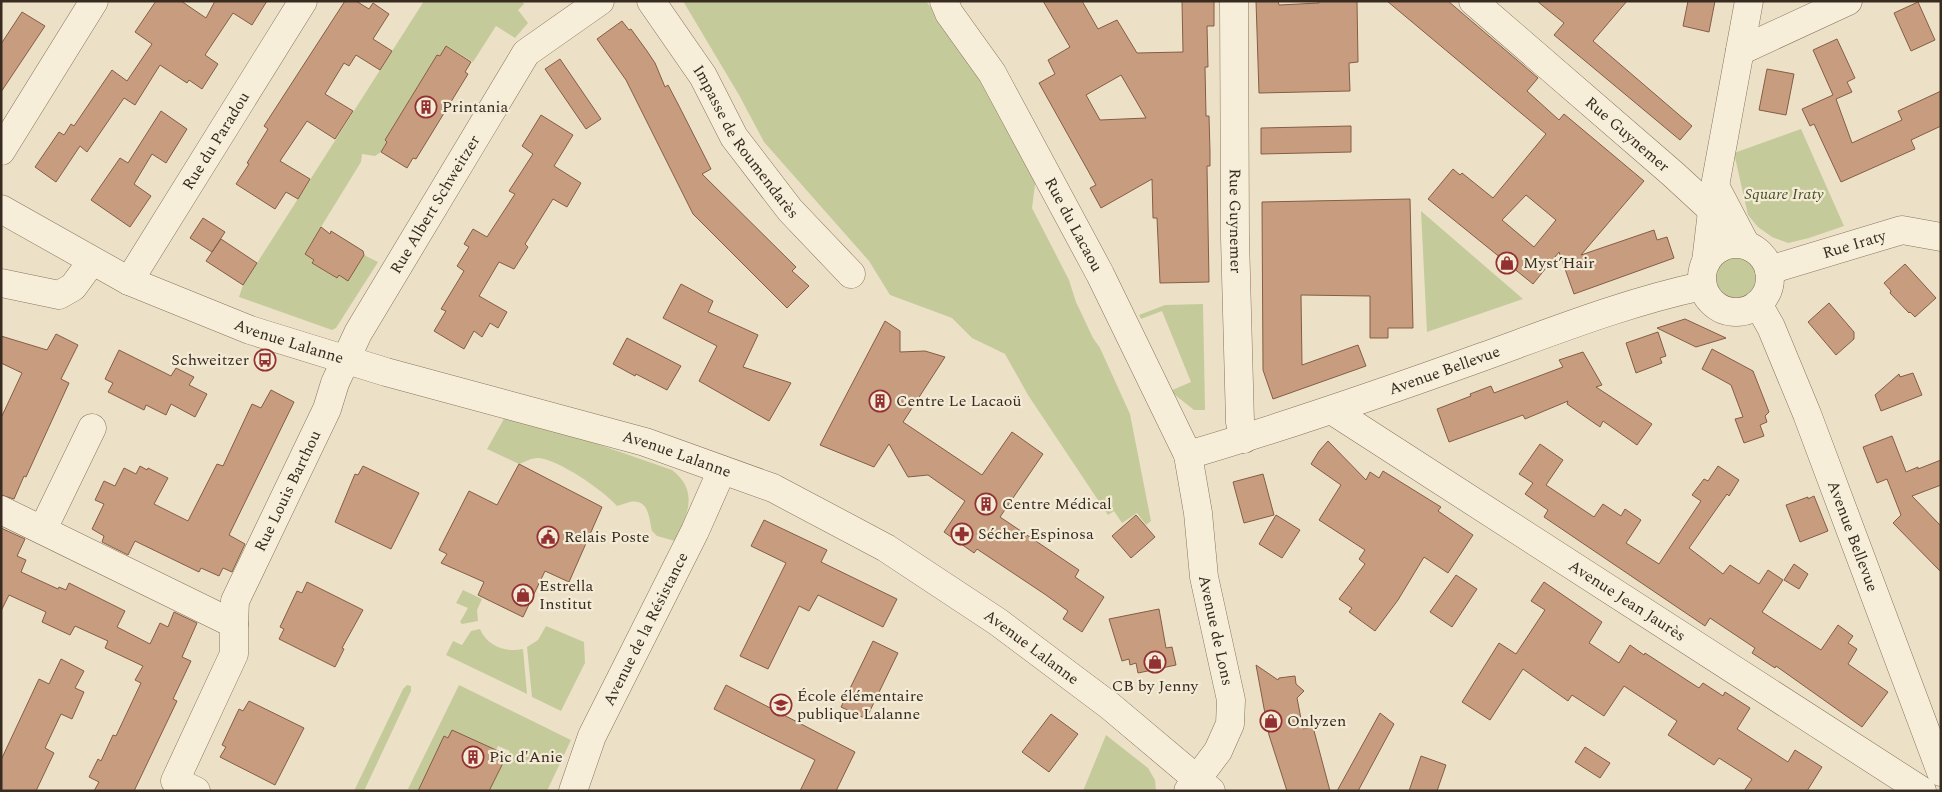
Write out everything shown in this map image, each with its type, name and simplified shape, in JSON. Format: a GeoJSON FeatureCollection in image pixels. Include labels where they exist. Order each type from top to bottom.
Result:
{"type":"FeatureCollection","features":[{"type":"Feature","properties":{"kind":"street"},"geometry":{"type":"LineString","coordinates":[[1,151],[94,1]]}},
{"type":"Feature","properties":{"kind":"street","name":"Rue du Paradou"},"geometry":{"type":"LineString","coordinates":[[129,281],[303,1]]}},
{"type":"Feature","properties":{"kind":"street","name":"Rue Albert Schweitzer"},"geometry":{"type":"LineString","coordinates":[[345,359],[358,332],[526,53],[600,1]]}},
{"type":"Feature","properties":{"kind":"street","name":"Impasse de Roumendarès"},"geometry":{"type":"LineString","coordinates":[[652,1],[703,76],[734,137],[790,210],[851,274]]}},
{"type":"Feature","properties":{"kind":"street","name":"Rue du Lacaou"},"geometry":{"type":"LineString","coordinates":[[944,1],[949,13],[997,82],[1100,274],[1188,456]]}},
{"type":"Feature","properties":{"kind":"street","name":"Rue Guynemer"},"geometry":{"type":"LineString","coordinates":[[1234,1],[1235,238],[1240,422],[1244,439]]}},
{"type":"Feature","properties":{"kind":"street","name":"Rue Guynemer"},"geometry":{"type":"LineString","coordinates":[[1474,1],[1674,174],[1713,198],[1746,245]]}},
{"type":"Feature","properties":{"kind":"street"},"geometry":{"type":"LineString","coordinates":[[1704,274],[1709,256],[1717,248],[1727,244],[1746,245],[1758,252],[1765,260],[1769,270],[1768,289],[1758,304],[1748,310],[1736,313],[1725,311],[1714,305],[1706,296],[1704,274],[1713,198],[1749,1]]}},
{"type":"Feature","properties":{"kind":"street"},"geometry":{"type":"LineString","coordinates":[[1740,51],[1848,1]]}},
{"type":"Feature","properties":{"kind":"street","name":"Avenue Lalanne"},"geometry":{"type":"LineString","coordinates":[[1,209],[129,281],[250,330],[345,359],[645,442],[773,488],[886,548],[998,622],[1143,732],[1199,787]]}},
{"type":"Feature","properties":{"kind":"street","name":"Rue Iraty"},"geometry":{"type":"LineString","coordinates":[[1769,270],[1902,230],[1941,237]]}},
{"type":"Feature","properties":{"kind":"street"},"geometry":{"type":"LineString","coordinates":[[1,283],[59,295],[73,287],[92,261]]}},
{"type":"Feature","properties":{"kind":"street","name":"Avenue Bellevue"},"geometry":{"type":"LineString","coordinates":[[1188,456],[1333,411],[1667,293],[1704,274]]}},
{"type":"Feature","properties":{"kind":"street","name":"Avenue Bellevue"},"geometry":{"type":"LineString","coordinates":[[1758,304],[1771,327],[1807,414],[1941,772]]}},
{"type":"Feature","properties":{"kind":"street","name":"Rue Louis Barthou"},"geometry":{"type":"LineString","coordinates":[[180,787],[234,654],[235,601],[327,409],[345,359]]}},
{"type":"Feature","properties":{"kind":"street","name":"Avenue Jean Jaurès"},"geometry":{"type":"LineString","coordinates":[[1333,411],[1922,791]]}},
{"type":"Feature","properties":{"kind":"street"},"geometry":{"type":"LineString","coordinates":[[43,529],[92,428]]}},
{"type":"Feature","properties":{"kind":"street","name":"Avenue de Lons"},"geometry":{"type":"LineString","coordinates":[[1188,456],[1198,513],[1204,577],[1231,700],[1230,724],[1199,787]]}},
{"type":"Feature","properties":{"kind":"street","name":"Avenue de la Résistance"},"geometry":{"type":"LineString","coordinates":[[573,791],[592,736],[695,531],[722,470]]}},
{"type":"Feature","properties":{"kind":"street"},"geometry":{"type":"LineString","coordinates":[[1,510],[234,624]]}},
{"type":"Feature","properties":{"kind":"green space"},"geometry":{"type":"Polygon","coordinates":[[[424,1],[522,1],[524,4],[518,10],[528,23],[515,38],[496,26],[473,62],[447,46],[440,56],[437,55],[385,140],[387,142],[381,152],[375,156],[362,154],[361,162],[305,253],[314,260],[313,263],[336,278],[339,275],[348,280],[364,255],[378,262],[336,328],[332,330],[239,297],[243,285],[424,1]]]}},
{"type":"Feature","properties":{"kind":"green space"},"geometry":{"type":"Polygon","coordinates":[[[683,1],[926,1],[955,38],[998,103],[1036,177],[1032,208],[1069,280],[1076,302],[1093,338],[1100,348],[1130,414],[1151,521],[1146,525],[1137,513],[1122,523],[1114,511],[1108,515],[1028,395],[1005,354],[972,338],[952,318],[890,295],[869,261],[764,142],[739,95],[683,1]]]}},
{"type":"Feature","properties":{"kind":"green space","name":"Square Iraty"},"geometry":{"type":"Polygon","coordinates":[[[1801,129],[1844,226],[1788,243],[1772,237],[1758,227],[1748,215],[1734,153],[1801,129]]]}},
{"type":"Feature","properties":{"kind":"green space"},"geometry":{"type":"Polygon","coordinates":[[[1421,211],[1523,299],[1427,332],[1421,211]]]}},
{"type":"Feature","properties":{"kind":"green space"},"geometry":{"type":"Polygon","coordinates":[[[1733,252],[1742,254],[1750,259],[1755,267],[1757,276],[1755,285],[1750,293],[1742,298],[1733,300],[1724,298],[1716,293],[1711,285],[1709,276],[1711,267],[1716,259],[1724,254],[1733,252]]]}},
{"type":"Feature","properties":{"kind":"green space"},"geometry":{"type":"Polygon","coordinates":[[[1203,304],[1205,410],[1194,410],[1170,391],[1191,382],[1162,311],[1141,319],[1139,315],[1165,305],[1203,304]]]}},
{"type":"Feature","properties":{"kind":"green space"},"geometry":{"type":"Polygon","coordinates":[[[514,415],[672,470],[686,486],[688,495],[687,512],[675,541],[657,536],[652,531],[649,515],[645,506],[641,503],[630,502],[617,506],[592,484],[557,464],[538,458],[519,464],[487,449],[505,417],[514,415]]]}},
{"type":"Feature","properties":{"kind":"green space"},"geometry":{"type":"Polygon","coordinates":[[[463,590],[482,599],[477,610],[478,621],[462,624],[460,622],[468,608],[456,603],[463,590]]]}},
{"type":"Feature","properties":{"kind":"green space"},"geometry":{"type":"Polygon","coordinates":[[[546,626],[584,642],[585,663],[561,711],[532,697],[527,647],[538,640],[546,626]]]}},
{"type":"Feature","properties":{"kind":"green space"},"geometry":{"type":"Polygon","coordinates":[[[480,629],[487,640],[498,647],[510,650],[523,649],[527,694],[446,655],[453,641],[462,645],[471,631],[480,629]]]}},
{"type":"Feature","properties":{"kind":"green space"},"geometry":{"type":"Polygon","coordinates":[[[407,685],[411,686],[411,691],[364,791],[354,791],[403,689],[407,685]]]}},
{"type":"Feature","properties":{"kind":"green space"},"geometry":{"type":"Polygon","coordinates":[[[459,685],[571,740],[547,791],[488,791],[510,751],[498,746],[496,750],[444,737],[426,774],[438,791],[408,789],[459,685]]]}},
{"type":"Feature","properties":{"kind":"green space"},"geometry":{"type":"Polygon","coordinates":[[[1106,735],[1148,768],[1155,780],[1156,791],[1083,791],[1106,735]]]}},
{"type":"Feature","properties":{"kind":"building"},"geometry":{"type":"Polygon","coordinates":[[[156,1],[181,1],[206,18],[215,1],[267,1],[252,25],[233,13],[205,55],[218,64],[202,89],[189,80],[187,83],[160,65],[135,105],[124,98],[87,152],[80,146],[56,182],[35,167],[59,132],[64,135],[71,124],[74,126],[112,70],[127,81],[152,44],[135,32],[156,1]]]}},
{"type":"Feature","properties":{"kind":"building"},"geometry":{"type":"Polygon","coordinates":[[[345,1],[356,1],[369,9],[373,3],[389,14],[373,39],[392,51],[380,70],[356,55],[349,66],[344,63],[325,94],[353,111],[335,139],[307,121],[280,161],[310,179],[298,199],[286,192],[275,209],[236,184],[268,129],[264,126],[345,1]]]}},
{"type":"Feature","properties":{"kind":"building"},"geometry":{"type":"Polygon","coordinates":[[[1043,1],[1082,1],[1098,29],[1117,20],[1137,53],[1183,52],[1182,1],[1214,1],[1214,26],[1207,26],[1208,67],[1205,67],[1206,116],[1209,116],[1210,152],[1210,166],[1207,166],[1209,282],[1160,283],[1157,218],[1153,218],[1152,179],[1101,208],[1090,188],[1096,185],[1039,83],[1055,74],[1048,60],[1070,47],[1043,1]],[[1121,75],[1086,95],[1100,120],[1146,118],[1121,75]]]}},
{"type":"Feature","properties":{"kind":"building"},"geometry":{"type":"Polygon","coordinates":[[[1256,1],[1278,1],[1279,5],[1319,3],[1319,1],[1357,1],[1358,62],[1349,63],[1350,91],[1259,93],[1256,1]]]}},
{"type":"Feature","properties":{"kind":"building"},"geometry":{"type":"Polygon","coordinates":[[[1387,1],[1448,1],[1538,78],[1527,91],[1559,120],[1564,114],[1644,181],[1581,255],[1654,230],[1657,240],[1667,237],[1674,258],[1574,294],[1559,252],[1533,284],[1428,199],[1453,169],[1460,175],[1462,173],[1493,198],[1546,134],[1387,1]],[[1526,195],[1502,220],[1534,247],[1556,220],[1526,195]]]}},
{"type":"Feature","properties":{"kind":"building"},"geometry":{"type":"Polygon","coordinates":[[[1537,1],[1627,1],[1593,41],[1692,126],[1680,140],[1554,35],[1564,23],[1537,1]]]}},
{"type":"Feature","properties":{"kind":"building"},"geometry":{"type":"Polygon","coordinates":[[[1688,1],[1715,1],[1709,32],[1683,26],[1688,1]]]}},
{"type":"Feature","properties":{"kind":"building"},"geometry":{"type":"Polygon","coordinates":[[[1918,2],[1935,40],[1911,51],[1894,13],[1918,2]]]}},
{"type":"Feature","properties":{"kind":"building"},"geometry":{"type":"Polygon","coordinates":[[[22,12],[45,26],[1,92],[1,44],[22,12]]]}},
{"type":"Feature","properties":{"kind":"building"},"geometry":{"type":"Polygon","coordinates":[[[622,21],[629,30],[631,29],[647,51],[655,63],[665,87],[668,85],[678,104],[711,169],[702,174],[796,267],[792,271],[809,286],[787,308],[693,214],[626,80],[597,39],[622,21]]]}},
{"type":"Feature","properties":{"kind":"building"},"geometry":{"type":"Polygon","coordinates":[[[1837,39],[1855,78],[1847,82],[1852,92],[1836,99],[1852,143],[1902,120],[1898,111],[1941,91],[1941,126],[1911,140],[1915,149],[1841,182],[1814,124],[1810,126],[1802,109],[1833,95],[1813,50],[1837,39]]]}},
{"type":"Feature","properties":{"kind":"building","name":"Printania"},"geometry":{"type":"Polygon","coordinates":[[[446,46],[471,62],[465,72],[468,74],[416,159],[413,158],[407,168],[381,152],[387,142],[385,140],[437,55],[440,56],[446,46]]]}},
{"type":"Feature","properties":{"kind":"building"},"geometry":{"type":"Polygon","coordinates":[[[560,59],[601,119],[586,129],[545,69],[560,59]]]}},
{"type":"Feature","properties":{"kind":"building"},"geometry":{"type":"Polygon","coordinates":[[[1767,69],[1794,74],[1786,115],[1759,110],[1767,69]]]}},
{"type":"Feature","properties":{"kind":"building"},"geometry":{"type":"Polygon","coordinates":[[[161,111],[187,129],[166,163],[152,154],[134,184],[151,196],[130,227],[91,200],[120,158],[128,163],[161,111]]]}},
{"type":"Feature","properties":{"kind":"building"},"geometry":{"type":"Polygon","coordinates":[[[541,115],[573,135],[554,166],[581,183],[567,207],[553,199],[525,244],[528,247],[514,269],[499,262],[479,296],[507,312],[498,328],[490,323],[482,337],[474,331],[464,349],[434,331],[446,311],[441,309],[464,271],[457,266],[469,247],[464,244],[473,229],[487,237],[515,194],[509,191],[533,154],[522,146],[541,115]]]}},
{"type":"Feature","properties":{"kind":"building"},"geometry":{"type":"Polygon","coordinates":[[[1351,126],[1351,152],[1261,154],[1261,128],[1351,126]]]}},
{"type":"Feature","properties":{"kind":"building"},"geometry":{"type":"Polygon","coordinates":[[[1410,199],[1413,328],[1388,328],[1388,338],[1370,338],[1370,296],[1301,295],[1302,365],[1358,345],[1366,366],[1273,399],[1263,370],[1262,202],[1410,199]]]}},
{"type":"Feature","properties":{"kind":"building"},"geometry":{"type":"Polygon","coordinates":[[[203,218],[225,232],[212,252],[190,238],[203,218]]]}},
{"type":"Feature","properties":{"kind":"building"},"geometry":{"type":"Polygon","coordinates":[[[321,227],[330,234],[331,231],[363,251],[364,255],[348,281],[339,275],[337,278],[312,263],[314,260],[305,254],[321,227]]]}},
{"type":"Feature","properties":{"kind":"building"},"geometry":{"type":"Polygon","coordinates":[[[221,239],[257,263],[243,285],[206,261],[221,239]]]}},
{"type":"Feature","properties":{"kind":"building"},"geometry":{"type":"Polygon","coordinates":[[[1905,264],[1936,298],[1915,317],[1890,293],[1891,291],[1884,283],[1905,264]]]}},
{"type":"Feature","properties":{"kind":"building"},"geometry":{"type":"Polygon","coordinates":[[[681,284],[713,301],[708,312],[758,335],[743,367],[791,383],[769,421],[699,381],[717,346],[663,318],[681,284]]]}},
{"type":"Feature","properties":{"kind":"building"},"geometry":{"type":"Polygon","coordinates":[[[1829,303],[1854,332],[1854,339],[1836,355],[1808,322],[1829,303]]]}},
{"type":"Feature","properties":{"kind":"building"},"geometry":{"type":"Polygon","coordinates":[[[1685,319],[1726,338],[1696,347],[1657,328],[1685,319]]]}},
{"type":"Feature","properties":{"kind":"building"},"geometry":{"type":"Polygon","coordinates":[[[885,321],[900,331],[900,352],[925,351],[945,357],[903,422],[982,475],[1012,432],[1043,454],[1000,517],[1079,570],[1075,577],[1104,597],[1082,632],[1063,619],[1068,611],[1046,595],[977,549],[974,553],[944,532],[965,501],[928,475],[908,477],[889,444],[874,467],[820,445],[885,321]]]}},
{"type":"Feature","properties":{"kind":"building"},"geometry":{"type":"Polygon","coordinates":[[[1658,332],[1666,356],[1660,358],[1662,363],[1636,373],[1626,343],[1658,332]]]}},
{"type":"Feature","properties":{"kind":"building"},"geometry":{"type":"Polygon","coordinates":[[[56,334],[78,345],[61,379],[69,383],[14,499],[1,495],[1,418],[22,373],[1,363],[1,336],[47,350],[56,334]]]}},
{"type":"Feature","properties":{"kind":"building"},"geometry":{"type":"Polygon","coordinates":[[[627,338],[681,366],[667,390],[613,364],[627,338]]]}},
{"type":"Feature","properties":{"kind":"building"},"geometry":{"type":"Polygon","coordinates":[[[1712,349],[1753,371],[1769,412],[1765,416],[1767,422],[1760,425],[1764,436],[1744,443],[1735,419],[1743,417],[1731,385],[1702,369],[1712,349]]]}},
{"type":"Feature","properties":{"kind":"building"},"geometry":{"type":"Polygon","coordinates":[[[119,350],[171,376],[176,368],[194,377],[189,385],[207,394],[195,417],[171,404],[166,415],[146,405],[144,410],[108,392],[113,383],[105,379],[119,350]]]}},
{"type":"Feature","properties":{"kind":"building"},"geometry":{"type":"Polygon","coordinates":[[[1583,352],[1602,385],[1596,387],[1652,424],[1637,445],[1603,421],[1600,427],[1567,404],[1568,401],[1525,419],[1523,415],[1449,442],[1437,409],[1491,386],[1494,393],[1563,367],[1559,360],[1583,352]]]}},
{"type":"Feature","properties":{"kind":"building"},"geometry":{"type":"Polygon","coordinates":[[[1913,373],[1922,395],[1881,411],[1875,395],[1899,374],[1900,377],[1913,373]]]}},
{"type":"Feature","properties":{"kind":"building"},"geometry":{"type":"Polygon","coordinates":[[[271,390],[294,402],[229,535],[245,544],[232,572],[223,568],[219,576],[201,568],[199,572],[135,541],[128,555],[102,542],[104,536],[92,529],[104,504],[95,500],[104,481],[115,486],[124,468],[136,474],[140,466],[147,470],[148,468],[168,478],[154,504],[188,521],[217,464],[223,466],[252,404],[261,408],[271,390]]]}},
{"type":"Feature","properties":{"kind":"building"},"geometry":{"type":"Polygon","coordinates":[[[1892,436],[1906,472],[1941,460],[1941,485],[1912,496],[1941,526],[1941,572],[1893,523],[1901,515],[1887,479],[1877,483],[1863,447],[1892,436]]]}},
{"type":"Feature","properties":{"kind":"building"},"geometry":{"type":"Polygon","coordinates":[[[1328,441],[1366,480],[1370,472],[1379,478],[1383,471],[1441,507],[1438,511],[1473,535],[1448,573],[1424,557],[1398,600],[1375,631],[1349,612],[1352,608],[1339,599],[1365,564],[1359,559],[1365,550],[1319,520],[1341,485],[1311,464],[1328,441]]]}},
{"type":"Feature","properties":{"kind":"building"},"geometry":{"type":"Polygon","coordinates":[[[1540,444],[1563,460],[1546,485],[1594,517],[1603,504],[1621,516],[1625,509],[1641,520],[1626,543],[1659,564],[1701,501],[1692,495],[1704,479],[1708,481],[1718,466],[1739,480],[1689,548],[1723,574],[1730,565],[1759,584],[1768,570],[1783,580],[1762,612],[1821,650],[1838,625],[1853,636],[1848,643],[1857,649],[1848,664],[1888,692],[1862,727],[1776,666],[1775,668],[1752,653],[1755,648],[1710,618],[1705,626],[1544,517],[1548,510],[1525,494],[1533,483],[1519,474],[1540,444]]]}},
{"type":"Feature","properties":{"kind":"building"},"geometry":{"type":"Polygon","coordinates":[[[519,464],[602,507],[569,582],[545,571],[523,617],[478,595],[484,582],[441,563],[447,554],[439,550],[469,491],[497,505],[519,464]]]}},
{"type":"Feature","properties":{"kind":"building"},"geometry":{"type":"Polygon","coordinates":[[[363,466],[419,493],[391,549],[335,522],[355,474],[358,475],[363,466]]]}},
{"type":"Feature","properties":{"kind":"building"},"geometry":{"type":"Polygon","coordinates":[[[1263,474],[1274,515],[1244,523],[1233,482],[1263,474]]]}},
{"type":"Feature","properties":{"kind":"building"},"geometry":{"type":"Polygon","coordinates":[[[1814,496],[1828,531],[1800,542],[1786,505],[1814,496]]]}},
{"type":"Feature","properties":{"kind":"building"},"geometry":{"type":"Polygon","coordinates":[[[1136,515],[1155,537],[1131,558],[1112,536],[1136,515]]]}},
{"type":"Feature","properties":{"kind":"building"},"geometry":{"type":"Polygon","coordinates":[[[1276,515],[1300,530],[1282,558],[1259,544],[1276,515]]]}},
{"type":"Feature","properties":{"kind":"building"},"geometry":{"type":"Polygon","coordinates":[[[764,520],[827,550],[821,562],[897,599],[883,627],[818,595],[809,611],[799,606],[768,669],[740,656],[786,563],[751,546],[764,520]]]}},
{"type":"Feature","properties":{"kind":"building"},"geometry":{"type":"Polygon","coordinates":[[[1,528],[25,539],[17,556],[26,560],[21,572],[58,589],[59,587],[66,590],[69,583],[125,611],[117,627],[150,644],[160,623],[168,627],[174,612],[197,623],[182,657],[191,661],[173,699],[177,701],[134,791],[94,791],[99,782],[89,777],[98,759],[101,761],[113,735],[116,736],[141,683],[135,680],[143,666],[105,648],[108,641],[75,626],[70,635],[42,622],[46,612],[9,595],[1,611],[1,528]]]}},
{"type":"Feature","properties":{"kind":"building"},"geometry":{"type":"Polygon","coordinates":[[[1794,564],[1808,574],[1799,589],[1784,580],[1794,564]]]}},
{"type":"Feature","properties":{"kind":"building"},"geometry":{"type":"Polygon","coordinates":[[[1456,575],[1477,589],[1452,627],[1430,612],[1456,575]]]}},
{"type":"Feature","properties":{"kind":"building"},"geometry":{"type":"Polygon","coordinates":[[[307,582],[363,610],[342,648],[344,649],[335,667],[279,639],[284,629],[280,627],[297,591],[302,593],[307,582]]]}},
{"type":"Feature","properties":{"kind":"building"},"geometry":{"type":"Polygon","coordinates":[[[1544,582],[1602,622],[1589,643],[1619,663],[1630,645],[1699,688],[1703,683],[1723,696],[1725,692],[1750,708],[1737,729],[1788,762],[1795,750],[1822,767],[1807,791],[1744,791],[1752,779],[1719,758],[1714,765],[1668,735],[1677,721],[1624,686],[1604,716],[1572,695],[1568,701],[1523,669],[1490,720],[1462,702],[1499,643],[1516,654],[1545,610],[1531,601],[1544,582]]]}},
{"type":"Feature","properties":{"kind":"building"},"geometry":{"type":"Polygon","coordinates":[[[1159,609],[1166,648],[1172,647],[1176,665],[1138,673],[1136,663],[1130,665],[1129,659],[1122,661],[1109,619],[1159,609]]]}},
{"type":"Feature","properties":{"kind":"building"},"geometry":{"type":"Polygon","coordinates":[[[873,641],[898,653],[866,719],[841,707],[873,641]]]}},
{"type":"Feature","properties":{"kind":"building"},"geometry":{"type":"Polygon","coordinates":[[[61,659],[84,671],[75,688],[84,692],[72,719],[61,714],[45,748],[54,753],[36,791],[1,791],[1,760],[39,679],[49,684],[61,659]]]}},
{"type":"Feature","properties":{"kind":"building"},"geometry":{"type":"Polygon","coordinates":[[[1256,665],[1278,680],[1279,678],[1295,676],[1296,684],[1304,691],[1297,698],[1303,729],[1313,727],[1330,791],[1287,791],[1269,735],[1256,665]]]}},
{"type":"Feature","properties":{"kind":"building"},"geometry":{"type":"Polygon","coordinates":[[[726,685],[855,752],[836,791],[800,791],[815,760],[714,709],[726,685]]]}},
{"type":"Feature","properties":{"kind":"building"},"geometry":{"type":"Polygon","coordinates":[[[249,701],[304,728],[275,785],[220,757],[226,747],[222,745],[239,709],[243,711],[249,701]]]}},
{"type":"Feature","properties":{"kind":"building"},"geometry":{"type":"Polygon","coordinates":[[[1380,713],[1394,724],[1358,791],[1337,791],[1380,713]]]}},
{"type":"Feature","properties":{"kind":"building"},"geometry":{"type":"Polygon","coordinates":[[[1051,714],[1078,734],[1049,772],[1022,752],[1051,714]]]}},
{"type":"Feature","properties":{"kind":"building","name":"Pic d'Anie"},"geometry":{"type":"Polygon","coordinates":[[[452,730],[507,755],[489,791],[418,791],[444,736],[448,738],[452,730]]]}},
{"type":"Feature","properties":{"kind":"building"},"geometry":{"type":"Polygon","coordinates":[[[1585,747],[1610,763],[1600,778],[1575,762],[1585,747]]]}},
{"type":"Feature","properties":{"kind":"building"},"geometry":{"type":"Polygon","coordinates":[[[1421,756],[1446,765],[1437,791],[1409,791],[1421,756]]]}},
{"type":"Feature","properties":{"kind":"place","name":"Printania"},"geometry":{"type":"Point","coordinates":[426,107]}},
{"type":"Feature","properties":{"kind":"place","name":"Myst’Hair"},"geometry":{"type":"Point","coordinates":[1507,263]}},
{"type":"Feature","properties":{"kind":"place","name":"Schweitzer"},"geometry":{"type":"Point","coordinates":[265,360]}},
{"type":"Feature","properties":{"kind":"place","name":"Centre Le Lacaoü"},"geometry":{"type":"Point","coordinates":[880,401]}},
{"type":"Feature","properties":{"kind":"place","name":"Centre Médical"},"geometry":{"type":"Point","coordinates":[986,504]}},
{"type":"Feature","properties":{"kind":"place","name":"Sécher Espinosa"},"geometry":{"type":"Point","coordinates":[962,534]}},
{"type":"Feature","properties":{"kind":"place","name":"Relais Poste"},"geometry":{"type":"Point","coordinates":[548,537]}},
{"type":"Feature","properties":{"kind":"place","name":"Estrella Institut"},"geometry":{"type":"Point","coordinates":[523,595]}},
{"type":"Feature","properties":{"kind":"place","name":"CB by Jenny"},"geometry":{"type":"Point","coordinates":[1155,662]}},
{"type":"Feature","properties":{"kind":"place","name":"École élémentaire publique Lalanne"},"geometry":{"type":"Point","coordinates":[781,705]}},
{"type":"Feature","properties":{"kind":"place","name":"Onlyzen"},"geometry":{"type":"Point","coordinates":[1271,721]}},
{"type":"Feature","properties":{"kind":"place","name":"Pic d'Anie"},"geometry":{"type":"Point","coordinates":[473,757]}}]}
